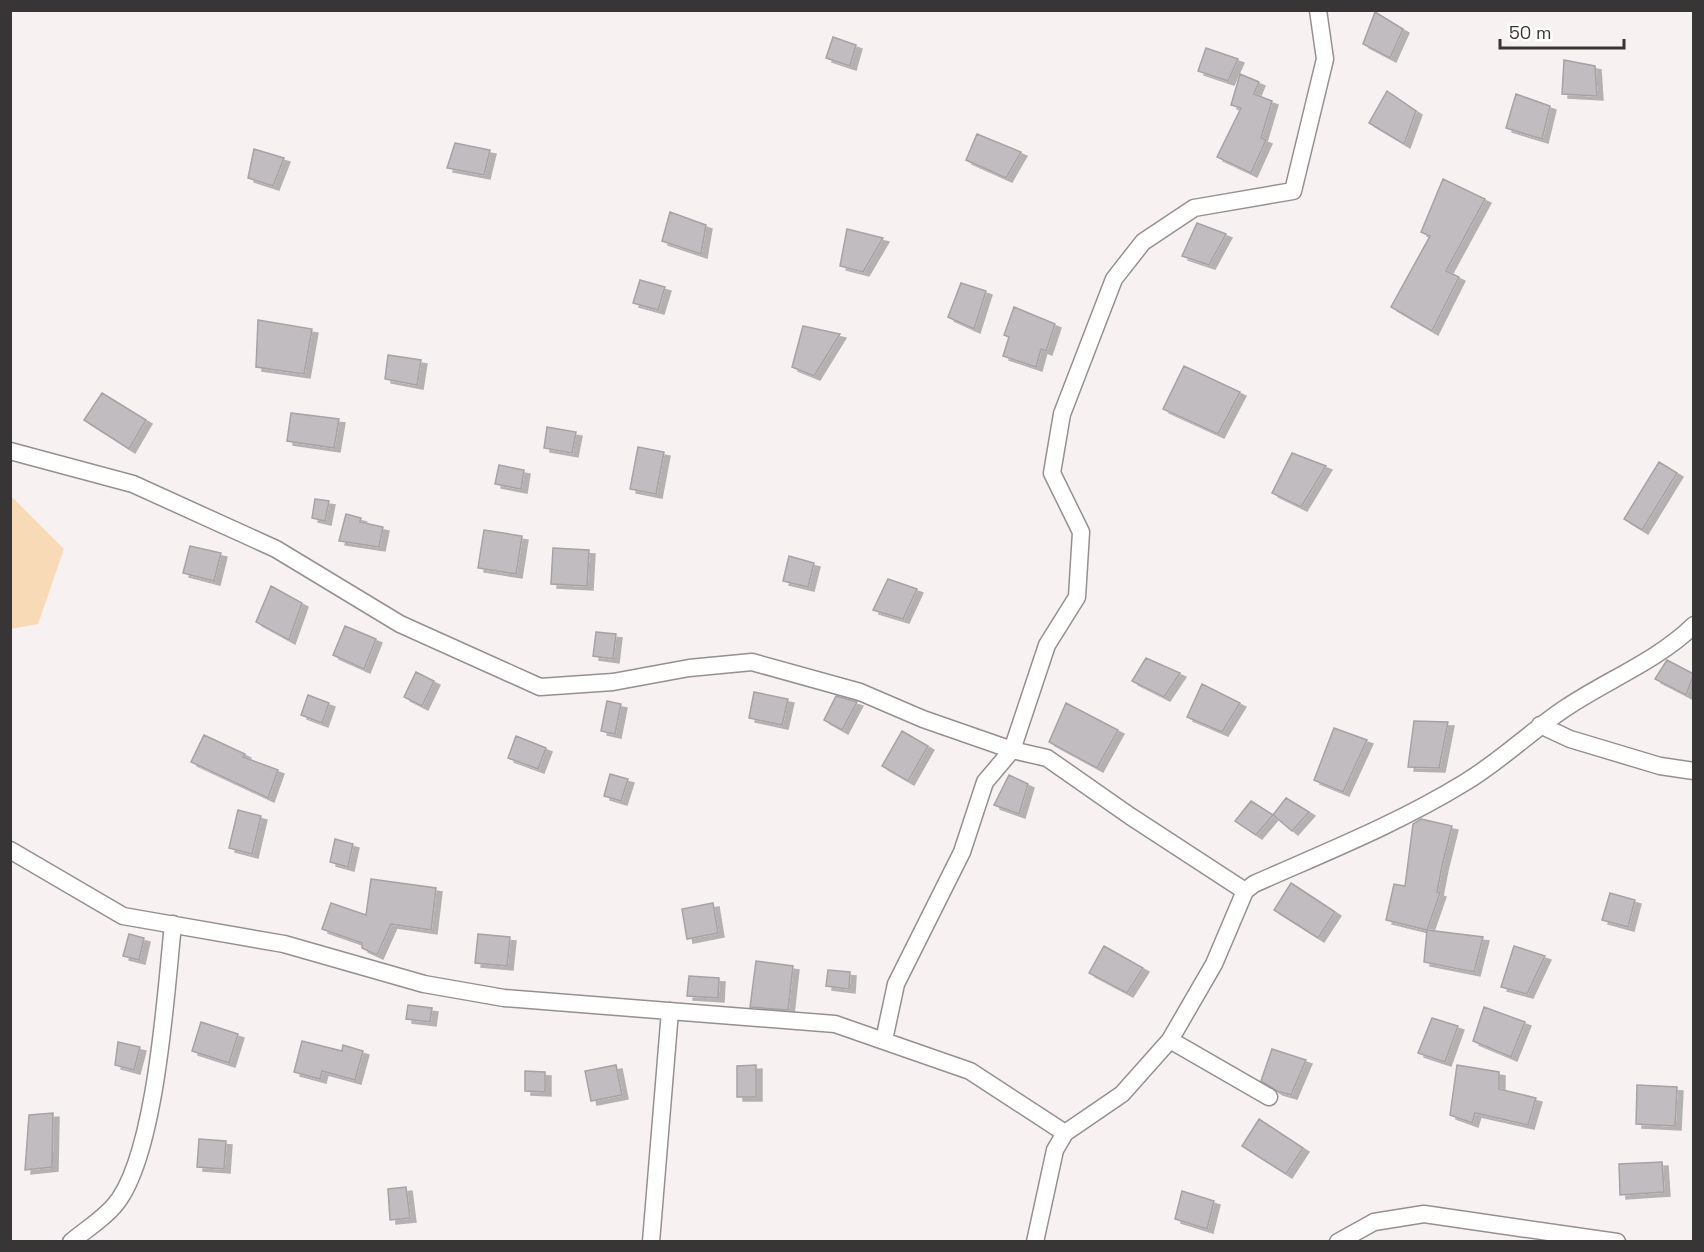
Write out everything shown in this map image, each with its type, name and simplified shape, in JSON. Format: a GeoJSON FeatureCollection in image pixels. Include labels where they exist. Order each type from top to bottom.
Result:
{"type":"FeatureCollection","features":[{"type":"Feature","properties":{"kind":"street"},"geometry":{"type":"LineString","coordinates":[[884,1040],[896,984],[962,852],[985,782],[1012,750],[1047,645],[1077,597],[1081,532],[1052,473],[1062,414],[1114,279],[1143,242],[1194,208],[1293,191],[1325,59],[1318,10]]}},
{"type":"Feature","properties":{"kind":"street"},"geometry":{"type":"LineString","coordinates":[[10,451],[133,484],[276,549],[400,624],[540,687],[613,682],[689,668],[752,662],[860,693],[923,719],[1012,750],[1047,758],[1130,816],[1245,891]]}},
{"type":"Feature","properties":{"kind":"street"},"geometry":{"type":"LineString","coordinates":[[1035,1242],[1055,1150],[1065,1133],[1122,1094],[1170,1040],[1214,964],[1245,891],[1254,884],[1388,827],[1466,782],[1569,705],[1624,676],[1681,638],[1694,625]]}},
{"type":"Feature","properties":{"kind":"street"},"geometry":{"type":"LineString","coordinates":[[1540,725],[1570,739],[1660,766],[1691,770]]}},
{"type":"Feature","properties":{"kind":"street"},"geometry":{"type":"LineString","coordinates":[[10,850],[123,916],[285,944],[424,984],[504,998],[835,1024],[970,1071],[1065,1133]]}},
{"type":"Feature","properties":{"kind":"street"},"geometry":{"type":"LineString","coordinates":[[71,1242],[114,1206],[135,1171],[150,1106],[172,924]]}},
{"type":"Feature","properties":{"kind":"street"},"geometry":{"type":"LineString","coordinates":[[651,1242],[670,1011]]}},
{"type":"Feature","properties":{"kind":"street"},"geometry":{"type":"LineString","coordinates":[[1170,1040],[1269,1097]]}},
{"type":"Feature","properties":{"kind":"street"},"geometry":{"type":"LineString","coordinates":[[1338,1242],[1374,1222],[1424,1214],[1617,1242]]}},
{"type":"Feature","properties":{"kind":"shaded area"},"geometry":{"type":"Polygon","coordinates":[[[11,496],[64,549],[38,624],[11,629],[11,496]]]}},
{"type":"Feature","properties":{"kind":"building"},"geometry":{"type":"Polygon","coordinates":[[[1375,12],[1403,29],[1390,58],[1363,44],[1375,12]]]}},
{"type":"Feature","properties":{"kind":"building"},"geometry":{"type":"Polygon","coordinates":[[[833,37],[856,45],[850,66],[826,58],[833,37]]]}},
{"type":"Feature","properties":{"kind":"building"},"geometry":{"type":"Polygon","coordinates":[[[1206,48],[1238,59],[1228,81],[1198,71],[1206,48]]]}},
{"type":"Feature","properties":{"kind":"building"},"geometry":{"type":"Polygon","coordinates":[[[1564,60],[1595,66],[1597,96],[1562,94],[1564,60]]]}},
{"type":"Feature","properties":{"kind":"building"},"geometry":{"type":"Polygon","coordinates":[[[1240,74],[1259,82],[1254,94],[1272,101],[1261,138],[1266,140],[1251,173],[1217,157],[1241,108],[1231,105],[1240,74]]]}},
{"type":"Feature","properties":{"kind":"building"},"geometry":{"type":"Polygon","coordinates":[[[1387,91],[1416,111],[1404,144],[1369,123],[1387,91]]]}},
{"type":"Feature","properties":{"kind":"building"},"geometry":{"type":"Polygon","coordinates":[[[1516,94],[1550,106],[1542,139],[1506,128],[1516,94]]]}},
{"type":"Feature","properties":{"kind":"building"},"geometry":{"type":"Polygon","coordinates":[[[977,134],[1021,152],[1006,178],[966,160],[977,134]]]}},
{"type":"Feature","properties":{"kind":"building"},"geometry":{"type":"Polygon","coordinates":[[[455,143],[490,150],[484,175],[447,168],[455,143]]]}},
{"type":"Feature","properties":{"kind":"building"},"geometry":{"type":"Polygon","coordinates":[[[254,149],[284,158],[273,186],[248,178],[254,149]]]}},
{"type":"Feature","properties":{"kind":"building"},"geometry":{"type":"Polygon","coordinates":[[[1443,179],[1485,199],[1446,271],[1459,277],[1432,331],[1391,307],[1430,236],[1421,232],[1443,179]]]}},
{"type":"Feature","properties":{"kind":"building"},"geometry":{"type":"Polygon","coordinates":[[[670,212],[706,225],[701,254],[662,241],[670,212]]]}},
{"type":"Feature","properties":{"kind":"building"},"geometry":{"type":"Polygon","coordinates":[[[1197,223],[1226,234],[1209,265],[1182,256],[1197,223]]]}},
{"type":"Feature","properties":{"kind":"building"},"geometry":{"type":"Polygon","coordinates":[[[847,229],[883,238],[863,272],[840,266],[847,229]]]}},
{"type":"Feature","properties":{"kind":"building"},"geometry":{"type":"Polygon","coordinates":[[[640,280],[665,287],[658,310],[633,303],[640,280]]]}},
{"type":"Feature","properties":{"kind":"building"},"geometry":{"type":"Polygon","coordinates":[[[961,283],[986,291],[974,329],[948,317],[961,283]]]}},
{"type":"Feature","properties":{"kind":"building"},"geometry":{"type":"Polygon","coordinates":[[[1014,307],[1055,324],[1046,351],[1041,349],[1036,367],[1003,356],[1009,337],[1004,335],[1014,307]]]}},
{"type":"Feature","properties":{"kind":"building"},"geometry":{"type":"Polygon","coordinates":[[[258,320],[312,329],[304,374],[256,367],[258,320]]]}},
{"type":"Feature","properties":{"kind":"building"},"geometry":{"type":"Polygon","coordinates":[[[803,326],[840,334],[814,376],[792,367],[803,326]]]}},
{"type":"Feature","properties":{"kind":"building"},"geometry":{"type":"Polygon","coordinates":[[[388,355],[421,360],[417,385],[385,379],[388,355]]]}},
{"type":"Feature","properties":{"kind":"building"},"geometry":{"type":"Polygon","coordinates":[[[1184,366],[1240,392],[1218,434],[1163,409],[1184,366]]]}},
{"type":"Feature","properties":{"kind":"building"},"geometry":{"type":"Polygon","coordinates":[[[102,393],[146,420],[129,449],[84,420],[102,393]]]}},
{"type":"Feature","properties":{"kind":"building"},"geometry":{"type":"Polygon","coordinates":[[[291,413],[339,419],[334,448],[287,441],[291,413]]]}},
{"type":"Feature","properties":{"kind":"building"},"geometry":{"type":"Polygon","coordinates":[[[547,427],[576,432],[572,453],[544,448],[547,427]]]}},
{"type":"Feature","properties":{"kind":"building"},"geometry":{"type":"Polygon","coordinates":[[[638,447],[664,452],[656,494],[630,489],[638,447]]]}},
{"type":"Feature","properties":{"kind":"building"},"geometry":{"type":"Polygon","coordinates":[[[1292,453],[1326,466],[1301,507],[1272,493],[1292,453]]]}},
{"type":"Feature","properties":{"kind":"building"},"geometry":{"type":"Polygon","coordinates":[[[1659,462],[1677,473],[1642,530],[1624,519],[1659,462]]]}},
{"type":"Feature","properties":{"kind":"building"},"geometry":{"type":"Polygon","coordinates":[[[499,465],[524,470],[521,489],[495,484],[499,465]]]}},
{"type":"Feature","properties":{"kind":"building"},"geometry":{"type":"Polygon","coordinates":[[[315,499],[329,501],[325,521],[312,518],[315,499]]]}},
{"type":"Feature","properties":{"kind":"building"},"geometry":{"type":"Polygon","coordinates":[[[346,514],[361,518],[360,522],[383,527],[379,547],[339,541],[346,514]]]}},
{"type":"Feature","properties":{"kind":"building"},"geometry":{"type":"Polygon","coordinates":[[[484,530],[522,536],[516,574],[478,568],[484,530]]]}},
{"type":"Feature","properties":{"kind":"building"},"geometry":{"type":"Polygon","coordinates":[[[190,546],[221,553],[214,581],[183,573],[190,546]]]}},
{"type":"Feature","properties":{"kind":"building"},"geometry":{"type":"Polygon","coordinates":[[[553,548],[589,550],[587,586],[551,584],[553,548]]]}},
{"type":"Feature","properties":{"kind":"building"},"geometry":{"type":"Polygon","coordinates":[[[789,556],[814,563],[808,587],[783,581],[789,556]]]}},
{"type":"Feature","properties":{"kind":"building"},"geometry":{"type":"Polygon","coordinates":[[[888,579],[917,589],[903,619],[873,610],[888,579]]]}},
{"type":"Feature","properties":{"kind":"building"},"geometry":{"type":"Polygon","coordinates":[[[271,586],[302,603],[289,640],[256,622],[271,586]]]}},
{"type":"Feature","properties":{"kind":"building"},"geometry":{"type":"Polygon","coordinates":[[[345,626],[376,639],[364,669],[333,655],[345,626]]]}},
{"type":"Feature","properties":{"kind":"building"},"geometry":{"type":"Polygon","coordinates":[[[596,632],[616,634],[613,659],[593,656],[596,632]]]}},
{"type":"Feature","properties":{"kind":"building"},"geometry":{"type":"Polygon","coordinates":[[[1146,658],[1180,673],[1164,697],[1132,681],[1146,658]]]}},
{"type":"Feature","properties":{"kind":"building"},"geometry":{"type":"Polygon","coordinates":[[[1667,660],[1694,674],[1686,695],[1655,679],[1667,660]]]}},
{"type":"Feature","properties":{"kind":"building"},"geometry":{"type":"Polygon","coordinates":[[[416,672],[434,681],[422,706],[404,697],[416,672]]]}},
{"type":"Feature","properties":{"kind":"building"},"geometry":{"type":"Polygon","coordinates":[[[1202,684],[1240,703],[1222,732],[1187,717],[1202,684]]]}},
{"type":"Feature","properties":{"kind":"building"},"geometry":{"type":"Polygon","coordinates":[[[754,692],[788,699],[782,725],[749,718],[754,692]]]}},
{"type":"Feature","properties":{"kind":"building"},"geometry":{"type":"Polygon","coordinates":[[[308,695],[329,703],[322,723],[301,715],[308,695]]]}},
{"type":"Feature","properties":{"kind":"building"},"geometry":{"type":"Polygon","coordinates":[[[836,696],[857,702],[842,730],[824,720],[836,696]]]}},
{"type":"Feature","properties":{"kind":"building"},"geometry":{"type":"Polygon","coordinates":[[[607,701],[621,704],[615,734],[601,731],[607,701]]]}},
{"type":"Feature","properties":{"kind":"building"},"geometry":{"type":"Polygon","coordinates":[[[1066,703],[1118,730],[1097,768],[1049,742],[1066,703]]]}},
{"type":"Feature","properties":{"kind":"building"},"geometry":{"type":"Polygon","coordinates":[[[1414,721],[1448,722],[1439,768],[1408,767],[1414,721]]]}},
{"type":"Feature","properties":{"kind":"building"},"geometry":{"type":"Polygon","coordinates":[[[1334,728],[1367,740],[1343,792],[1314,780],[1334,728]]]}},
{"type":"Feature","properties":{"kind":"building"},"geometry":{"type":"Polygon","coordinates":[[[902,731],[928,746],[908,781],[882,766],[902,731]]]}},
{"type":"Feature","properties":{"kind":"building"},"geometry":{"type":"Polygon","coordinates":[[[204,735],[245,754],[243,757],[278,770],[268,798],[191,762],[204,735]]]}},
{"type":"Feature","properties":{"kind":"building"},"geometry":{"type":"Polygon","coordinates":[[[516,736],[546,748],[538,769],[508,758],[516,736]]]}},
{"type":"Feature","properties":{"kind":"building"},"geometry":{"type":"Polygon","coordinates":[[[610,774],[628,779],[621,801],[604,796],[610,774]]]}},
{"type":"Feature","properties":{"kind":"building"},"geometry":{"type":"Polygon","coordinates":[[[1009,775],[1028,784],[1019,814],[994,805],[1009,775]]]}},
{"type":"Feature","properties":{"kind":"building"},"geometry":{"type":"Polygon","coordinates":[[[1286,798],[1309,812],[1292,831],[1273,815],[1286,798]]]}},
{"type":"Feature","properties":{"kind":"building"},"geometry":{"type":"Polygon","coordinates":[[[1251,801],[1273,815],[1256,835],[1235,821],[1251,801]]]}},
{"type":"Feature","properties":{"kind":"building"},"geometry":{"type":"Polygon","coordinates":[[[238,810],[261,816],[252,854],[229,848],[238,810]]]}},
{"type":"Feature","properties":{"kind":"building"},"geometry":{"type":"Polygon","coordinates":[[[1421,819],[1452,826],[1437,892],[1440,893],[1427,930],[1386,920],[1394,884],[1405,886],[1413,824],[1421,819]]]}},
{"type":"Feature","properties":{"kind":"building"},"geometry":{"type":"Polygon","coordinates":[[[335,839],[353,844],[348,867],[330,862],[335,839]]]}},
{"type":"Feature","properties":{"kind":"building"},"geometry":{"type":"Polygon","coordinates":[[[371,879],[436,888],[431,930],[391,924],[377,955],[362,948],[362,943],[322,929],[331,903],[366,915],[371,879]]]}},
{"type":"Feature","properties":{"kind":"building"},"geometry":{"type":"Polygon","coordinates":[[[1291,883],[1335,912],[1318,938],[1274,910],[1291,883]]]}},
{"type":"Feature","properties":{"kind":"building"},"geometry":{"type":"Polygon","coordinates":[[[1610,893],[1635,900],[1628,927],[1602,920],[1610,893]]]}},
{"type":"Feature","properties":{"kind":"building"},"geometry":{"type":"Polygon","coordinates":[[[713,903],[718,933],[687,939],[682,909],[713,903]]]}},
{"type":"Feature","properties":{"kind":"building"},"geometry":{"type":"Polygon","coordinates":[[[1427,930],[1483,937],[1474,972],[1424,962],[1427,930]]]}},
{"type":"Feature","properties":{"kind":"building"},"geometry":{"type":"Polygon","coordinates":[[[129,934],[144,938],[139,960],[123,956],[129,934]]]}},
{"type":"Feature","properties":{"kind":"building"},"geometry":{"type":"Polygon","coordinates":[[[478,934],[510,937],[507,966],[475,963],[478,934]]]}},
{"type":"Feature","properties":{"kind":"building"},"geometry":{"type":"Polygon","coordinates":[[[1104,946],[1143,968],[1127,993],[1089,973],[1104,946]]]}},
{"type":"Feature","properties":{"kind":"building"},"geometry":{"type":"Polygon","coordinates":[[[1514,946],[1545,956],[1527,994],[1501,987],[1514,946]]]}},
{"type":"Feature","properties":{"kind":"building"},"geometry":{"type":"Polygon","coordinates":[[[756,961],[793,966],[788,1010],[750,1007],[756,961]]]}},
{"type":"Feature","properties":{"kind":"building"},"geometry":{"type":"Polygon","coordinates":[[[828,970],[850,972],[849,989],[826,986],[828,970]]]}},
{"type":"Feature","properties":{"kind":"building"},"geometry":{"type":"Polygon","coordinates":[[[689,976],[719,978],[718,998],[687,996],[689,976]]]}},
{"type":"Feature","properties":{"kind":"building"},"geometry":{"type":"Polygon","coordinates":[[[408,1005],[432,1008],[430,1022],[406,1019],[408,1005]]]}},
{"type":"Feature","properties":{"kind":"building"},"geometry":{"type":"Polygon","coordinates":[[[1484,1007],[1525,1022],[1511,1057],[1473,1041],[1484,1007]]]}},
{"type":"Feature","properties":{"kind":"building"},"geometry":{"type":"Polygon","coordinates":[[[1432,1018],[1458,1026],[1445,1062],[1418,1053],[1432,1018]]]}},
{"type":"Feature","properties":{"kind":"building"},"geometry":{"type":"Polygon","coordinates":[[[201,1022],[238,1034],[229,1063],[192,1051],[201,1022]]]}},
{"type":"Feature","properties":{"kind":"building"},"geometry":{"type":"Polygon","coordinates":[[[302,1041],[342,1051],[343,1045],[363,1051],[355,1080],[322,1071],[320,1079],[294,1072],[302,1041]]]}},
{"type":"Feature","properties":{"kind":"building"},"geometry":{"type":"Polygon","coordinates":[[[118,1042],[140,1047],[134,1070],[115,1065],[118,1042]]]}},
{"type":"Feature","properties":{"kind":"building"},"geometry":{"type":"Polygon","coordinates":[[[1272,1049],[1306,1060],[1291,1095],[1277,1091],[1261,1081],[1272,1049]]]}},
{"type":"Feature","properties":{"kind":"building"},"geometry":{"type":"Polygon","coordinates":[[[616,1065],[622,1095],[591,1101],[585,1071],[616,1065]]]}},
{"type":"Feature","properties":{"kind":"building"},"geometry":{"type":"Polygon","coordinates":[[[756,1065],[756,1097],[737,1097],[737,1066],[756,1065]]]}},
{"type":"Feature","properties":{"kind":"building"},"geometry":{"type":"Polygon","coordinates":[[[1457,1065],[1499,1072],[1499,1089],[1536,1098],[1528,1125],[1475,1113],[1472,1123],[1450,1115],[1457,1065]]]}},
{"type":"Feature","properties":{"kind":"building"},"geometry":{"type":"Polygon","coordinates":[[[525,1071],[545,1072],[545,1092],[525,1091],[525,1071]]]}},
{"type":"Feature","properties":{"kind":"building"},"geometry":{"type":"Polygon","coordinates":[[[1637,1085],[1677,1087],[1675,1126],[1636,1124],[1637,1085]]]}},
{"type":"Feature","properties":{"kind":"building"},"geometry":{"type":"Polygon","coordinates":[[[53,1113],[52,1167],[25,1170],[29,1115],[53,1113]]]}},
{"type":"Feature","properties":{"kind":"building"},"geometry":{"type":"Polygon","coordinates":[[[1259,1119],[1303,1148],[1286,1174],[1242,1146],[1259,1119]]]}},
{"type":"Feature","properties":{"kind":"building"},"geometry":{"type":"Polygon","coordinates":[[[199,1139],[226,1141],[224,1169],[197,1167],[199,1139]]]}},
{"type":"Feature","properties":{"kind":"building"},"geometry":{"type":"Polygon","coordinates":[[[1662,1162],[1664,1192],[1620,1195],[1619,1164],[1662,1162]]]}},
{"type":"Feature","properties":{"kind":"building"},"geometry":{"type":"Polygon","coordinates":[[[406,1187],[410,1218],[390,1220],[388,1189],[406,1187]]]}},
{"type":"Feature","properties":{"kind":"building"},"geometry":{"type":"Polygon","coordinates":[[[1182,1191],[1214,1201],[1207,1229],[1175,1219],[1182,1191]]]}}]}
